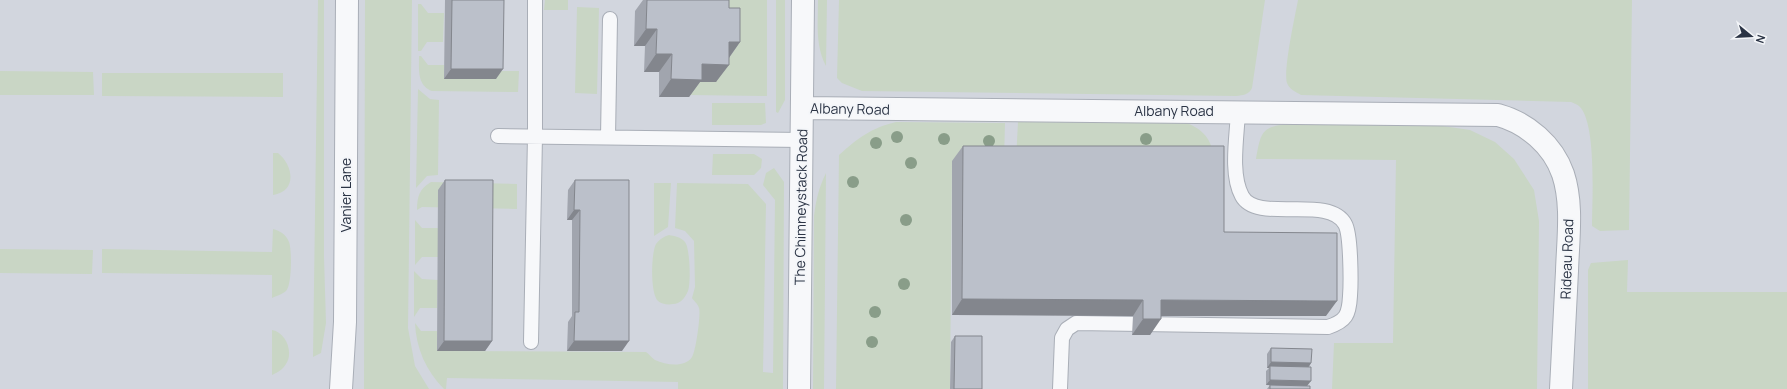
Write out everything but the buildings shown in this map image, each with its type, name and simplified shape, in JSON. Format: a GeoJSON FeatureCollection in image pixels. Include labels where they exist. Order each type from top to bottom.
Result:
{"type":"FeatureCollection","features":[{"type":"Feature","properties":{"kind":"street","name":"Vanier Lane"},"geometry":{"type":"LineString","coordinates":[[341,389],[345,322],[347,0]]}},
{"type":"Feature","properties":{"kind":"street","name":"The Chimneystack Road"},"geometry":{"type":"LineString","coordinates":[[799,389],[803,0]]}},
{"type":"Feature","properties":{"kind":"street","name":"Albany Road"},"geometry":{"type":"LineString","coordinates":[[802,108],[1498,115],[1516,122],[1539,138]]}},
{"type":"Feature","properties":{"kind":"street","name":"Rideau Road"},"geometry":{"type":"LineString","coordinates":[[1539,138],[1551,151],[1558,163],[1568,191],[1568,249],[1561,389]]}},
{"type":"Feature","properties":{"kind":"lane"},"geometry":{"type":"LineString","coordinates":[[531,342],[535,136],[535,0]]}},
{"type":"Feature","properties":{"kind":"lane"},"geometry":{"type":"LineString","coordinates":[[608,137],[610,19]]}},
{"type":"Feature","properties":{"kind":"lane"},"geometry":{"type":"LineString","coordinates":[[1060,389],[1062,338],[1067,329],[1076,323],[1328,327],[1340,323],[1347,314],[1350,296],[1348,234],[1346,224],[1338,215],[1328,211],[1317,209],[1275,210],[1252,205],[1242,197],[1237,182],[1235,160],[1238,112]]}},
{"type":"Feature","properties":{"kind":"lane"},"geometry":{"type":"LineString","coordinates":[[498,136],[802,140]]}},
{"type":"Feature","properties":{"kind":"shaded area"},"geometry":{"type":"Polygon","coordinates":[[[0,0],[1787,0],[1787,389],[0,389],[0,0]]]}},
{"type":"Feature","properties":{"kind":"green space"},"geometry":{"type":"Polygon","coordinates":[[[318,0],[324,0],[324,257],[326,323],[321,353],[313,357],[318,0]]]}},
{"type":"Feature","properties":{"kind":"green space"},"geometry":{"type":"Polygon","coordinates":[[[365,0],[412,0],[408,328],[415,366],[429,389],[364,389],[365,0]]]}},
{"type":"Feature","properties":{"kind":"green space"},"geometry":{"type":"Polygon","coordinates":[[[545,0],[568,0],[568,10],[544,10],[545,0]]]}},
{"type":"Feature","properties":{"kind":"green space"},"geometry":{"type":"Polygon","coordinates":[[[717,0],[767,0],[767,96],[689,95],[717,0]]]}},
{"type":"Feature","properties":{"kind":"green space"},"geometry":{"type":"Polygon","coordinates":[[[776,0],[785,0],[785,100],[778,113],[776,112],[776,0]]]}},
{"type":"Feature","properties":{"kind":"green space"},"geometry":{"type":"Polygon","coordinates":[[[818,0],[827,0],[826,66],[822,58],[819,42],[818,0]]]}},
{"type":"Feature","properties":{"kind":"green space"},"geometry":{"type":"Polygon","coordinates":[[[839,0],[1265,0],[1252,88],[1243,95],[1236,96],[862,91],[842,83],[837,78],[839,0]]]}},
{"type":"Feature","properties":{"kind":"green space"},"geometry":{"type":"Polygon","coordinates":[[[1298,0],[1632,0],[1629,230],[1600,231],[1592,226],[1593,182],[1589,128],[1585,115],[1579,106],[1571,102],[1301,95],[1293,90],[1289,87],[1286,77],[1290,43],[1298,0]]]}},
{"type":"Feature","properties":{"kind":"green space"},"geometry":{"type":"Polygon","coordinates":[[[418,4],[421,4],[428,13],[444,13],[443,42],[427,42],[421,51],[418,51],[418,4]]]}},
{"type":"Feature","properties":{"kind":"green space"},"geometry":{"type":"Polygon","coordinates":[[[577,7],[599,8],[597,94],[575,93],[577,7]]]}},
{"type":"Feature","properties":{"kind":"green space"},"geometry":{"type":"Polygon","coordinates":[[[419,56],[421,56],[428,65],[444,65],[444,79],[496,71],[519,71],[518,92],[432,91],[421,81],[419,72],[419,56]]]}},
{"type":"Feature","properties":{"kind":"green space"},"geometry":{"type":"Polygon","coordinates":[[[0,71],[93,72],[94,95],[0,95],[0,71]]]}},
{"type":"Feature","properties":{"kind":"green space"},"geometry":{"type":"Polygon","coordinates":[[[102,73],[283,73],[283,97],[102,96],[102,73]]]}},
{"type":"Feature","properties":{"kind":"green space"},"geometry":{"type":"Polygon","coordinates":[[[418,89],[430,99],[439,100],[438,175],[427,176],[416,188],[418,89]]]}},
{"type":"Feature","properties":{"kind":"green space"},"geometry":{"type":"Polygon","coordinates":[[[712,103],[765,103],[766,123],[761,125],[712,125],[712,103]]]}},
{"type":"Feature","properties":{"kind":"green space"},"geometry":{"type":"Polygon","coordinates":[[[896,122],[1005,123],[1004,160],[952,161],[950,389],[836,389],[839,155],[865,134],[879,127],[896,122]]]}},
{"type":"Feature","properties":{"kind":"green space"},"geometry":{"type":"Polygon","coordinates":[[[1018,122],[1187,123],[1197,128],[1207,137],[1213,151],[1016,160],[1018,122]]]}},
{"type":"Feature","properties":{"kind":"green space"},"geometry":{"type":"Polygon","coordinates":[[[1291,124],[1436,125],[1470,130],[1495,142],[1514,159],[1534,190],[1539,221],[1537,389],[1332,389],[1334,343],[1393,343],[1396,160],[1256,159],[1259,142],[1264,132],[1274,127],[1291,124]]]}},
{"type":"Feature","properties":{"kind":"green space"},"geometry":{"type":"Polygon","coordinates":[[[273,153],[278,153],[287,164],[290,171],[290,183],[281,193],[273,195],[273,153]]]}},
{"type":"Feature","properties":{"kind":"green space"},"geometry":{"type":"Polygon","coordinates":[[[713,154],[754,154],[762,159],[761,168],[754,175],[712,175],[713,154]]]}},
{"type":"Feature","properties":{"kind":"green space"},"geometry":{"type":"Polygon","coordinates":[[[774,168],[784,182],[783,389],[678,389],[678,382],[447,378],[446,389],[444,389],[427,367],[417,341],[415,323],[421,331],[437,331],[437,351],[646,352],[655,360],[664,363],[685,363],[694,353],[698,332],[699,308],[692,298],[695,287],[694,241],[685,231],[675,228],[677,183],[748,184],[766,204],[763,372],[773,373],[775,200],[763,185],[766,173],[774,168]]]}},
{"type":"Feature","properties":{"kind":"green space"},"geometry":{"type":"Polygon","coordinates":[[[826,173],[824,389],[813,389],[814,216],[821,183],[826,173]]]}},
{"type":"Feature","properties":{"kind":"green space"},"geometry":{"type":"Polygon","coordinates":[[[431,182],[517,184],[517,209],[422,207],[417,210],[421,191],[431,182]]]}},
{"type":"Feature","properties":{"kind":"green space"},"geometry":{"type":"Polygon","coordinates":[[[654,183],[671,183],[668,227],[654,236],[654,183]]]}},
{"type":"Feature","properties":{"kind":"green space"},"geometry":{"type":"Polygon","coordinates":[[[415,220],[422,228],[438,228],[438,257],[422,257],[415,265],[415,220]]]}},
{"type":"Feature","properties":{"kind":"green space"},"geometry":{"type":"Polygon","coordinates":[[[273,229],[282,233],[288,239],[290,246],[291,267],[286,291],[272,298],[272,275],[102,273],[102,249],[272,252],[273,229]]]}},
{"type":"Feature","properties":{"kind":"green space"},"geometry":{"type":"Polygon","coordinates":[[[669,235],[675,236],[685,242],[689,258],[690,274],[688,291],[682,300],[676,304],[663,304],[658,301],[655,297],[652,273],[653,256],[656,244],[662,238],[669,235]]]}},
{"type":"Feature","properties":{"kind":"green space"},"geometry":{"type":"Polygon","coordinates":[[[0,249],[93,250],[92,274],[0,273],[0,249]]]}},
{"type":"Feature","properties":{"kind":"green space"},"geometry":{"type":"Polygon","coordinates":[[[1628,260],[1627,292],[1787,292],[1787,389],[1588,389],[1588,270],[1591,263],[1628,260]]]}},
{"type":"Feature","properties":{"kind":"green space"},"geometry":{"type":"Polygon","coordinates":[[[414,271],[422,279],[438,280],[437,308],[420,308],[414,317],[414,271]]]}},
{"type":"Feature","properties":{"kind":"green space"},"geometry":{"type":"Polygon","coordinates":[[[272,330],[277,331],[284,337],[288,346],[289,356],[285,365],[272,375],[272,330]]]}}]}
